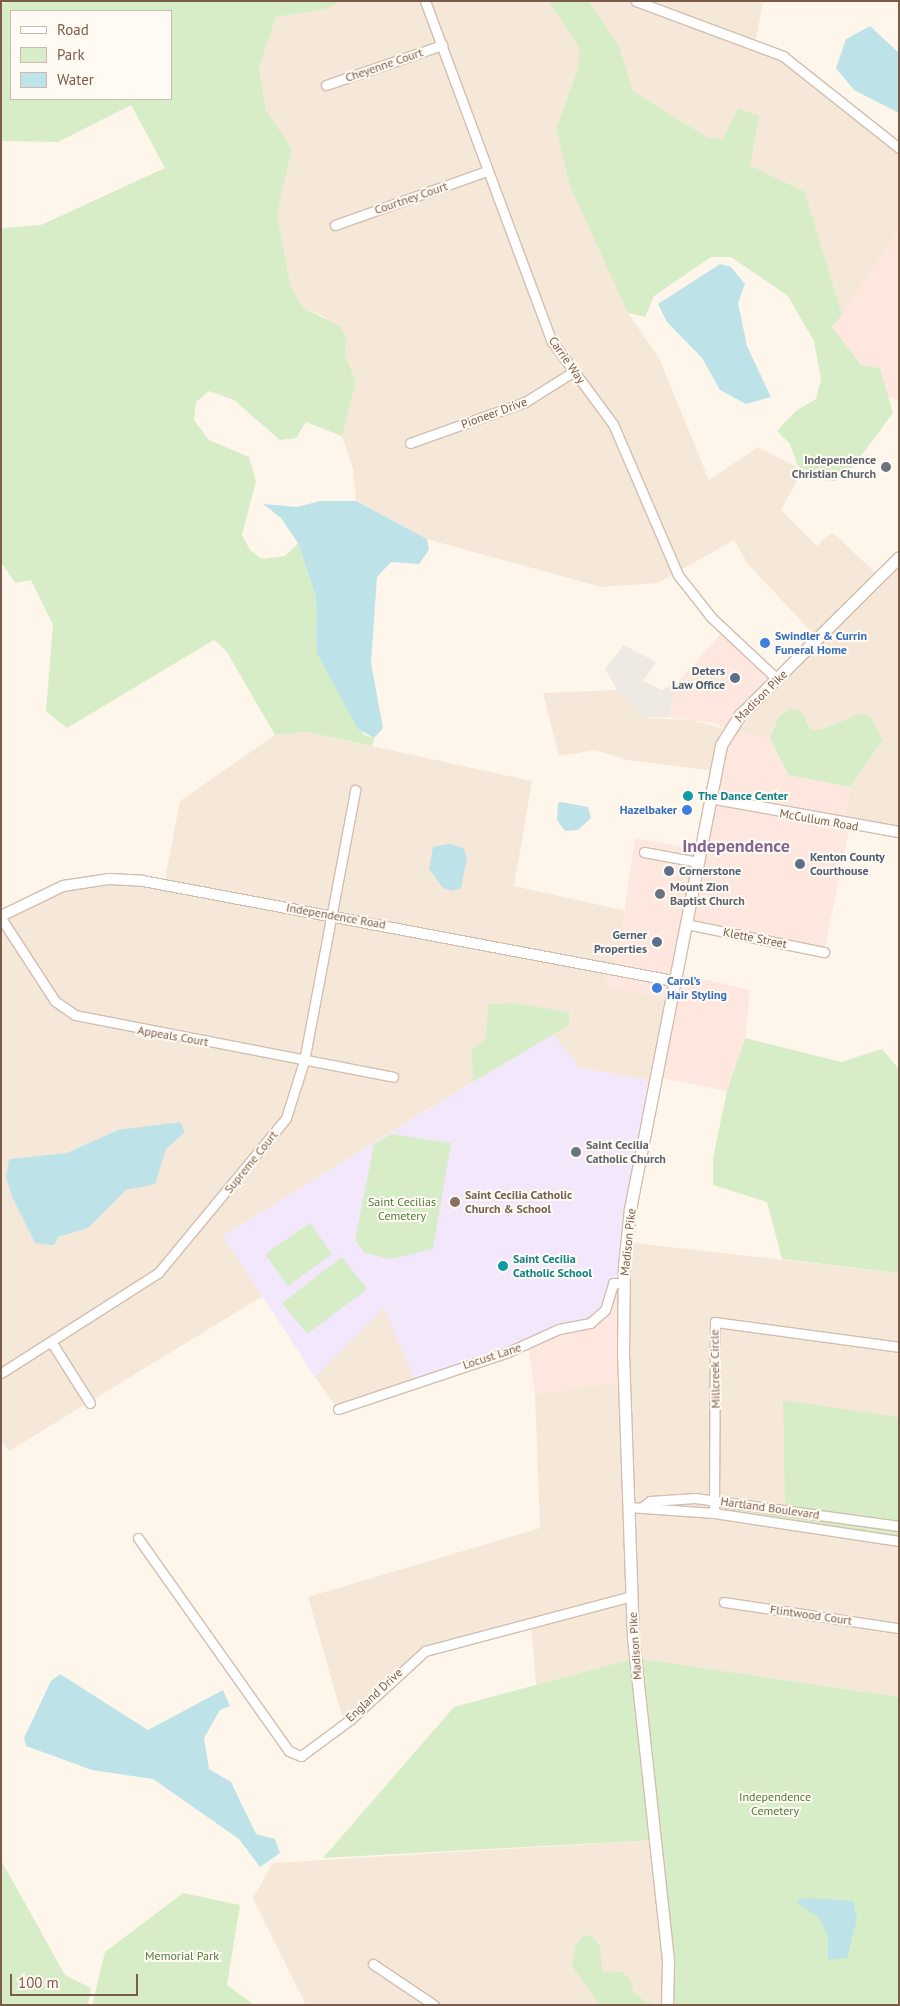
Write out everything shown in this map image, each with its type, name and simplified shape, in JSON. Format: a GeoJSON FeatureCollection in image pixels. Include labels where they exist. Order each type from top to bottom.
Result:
{"type":"FeatureCollection","features":[{"type":"Feature","properties":{"kind":"main road","name":"Madison Pike"},"geometry":{"type":"LineString","coordinates":[[667,2005],[668,1960],[632,1596],[624,1283],[630,1209],[710,798],[728,730],[899,557]]}},
{"type":"Feature","properties":{"kind":"street","name":"Carrie Way"},"geometry":{"type":"LineString","coordinates":[[425,1],[542,321],[573,372],[612,424],[678,575],[711,617],[777,679]]}},
{"type":"Feature","properties":{"kind":"street"},"geometry":{"type":"LineString","coordinates":[[636,1],[783,56],[899,148]]}},
{"type":"Feature","properties":{"kind":"street","name":"Cheyenne Court"},"geometry":{"type":"LineString","coordinates":[[326,85],[442,45]]}},
{"type":"Feature","properties":{"kind":"street","name":"Courtney Court"},"geometry":{"type":"LineString","coordinates":[[335,225],[487,171]]}},
{"type":"Feature","properties":{"kind":"street","name":"Pioneer Drive"},"geometry":{"type":"LineString","coordinates":[[410,443],[526,402],[573,372]]}},
{"type":"Feature","properties":{"kind":"street","name":"Supreme Court"},"geometry":{"type":"LineString","coordinates":[[1,1373],[158,1273],[269,1143],[293,1101],[304,1061],[356,790]]}},
{"type":"Feature","properties":{"kind":"street","name":"McCullum Road"},"geometry":{"type":"LineString","coordinates":[[710,798],[899,832]]}},
{"type":"Feature","properties":{"kind":"street"},"geometry":{"type":"LineString","coordinates":[[644,852],[698,862]]}},
{"type":"Feature","properties":{"kind":"street","name":"Independence Road"},"geometry":{"type":"LineString","coordinates":[[1,917],[63,886],[109,879],[157,883],[331,914],[674,981]]}},
{"type":"Feature","properties":{"kind":"street","name":"Appeals Court"},"geometry":{"type":"LineString","coordinates":[[1,917],[55,1001],[75,1016],[393,1077]]}},
{"type":"Feature","properties":{"kind":"street","name":"Klette Street"},"geometry":{"type":"LineString","coordinates":[[686,924],[824,952]]}},
{"type":"Feature","properties":{"kind":"street","name":"Locust Lane"},"geometry":{"type":"LineString","coordinates":[[338,1409],[508,1352],[560,1329],[590,1323],[605,1310],[613,1283],[624,1283]]}},
{"type":"Feature","properties":{"kind":"street","name":"Millcreek Circle"},"geometry":{"type":"LineString","coordinates":[[714,1513],[715,1322],[899,1347]]}},
{"type":"Feature","properties":{"kind":"street"},"geometry":{"type":"LineString","coordinates":[[52,1342],[90,1403]]}},
{"type":"Feature","properties":{"kind":"street","name":"Hartland Boulevard"},"geometry":{"type":"LineString","coordinates":[[642,1507],[650,1501],[715,1500],[899,1526]]}},
{"type":"Feature","properties":{"kind":"street","name":"Hartland Boulevard"},"geometry":{"type":"LineString","coordinates":[[629,1507],[642,1507],[653,1512],[714,1513],[899,1541]]}},
{"type":"Feature","properties":{"kind":"street","name":"England Drive"},"geometry":{"type":"LineString","coordinates":[[138,1538],[289,1751],[301,1756],[351,1719],[425,1652],[632,1596]]}},
{"type":"Feature","properties":{"kind":"street","name":"Flintwood Court"},"geometry":{"type":"LineString","coordinates":[[724,1602],[899,1628]]}},
{"type":"Feature","properties":{"kind":"street"},"geometry":{"type":"LineString","coordinates":[[373,1964],[434,2005]]}},
{"type":"Feature","properties":{"kind":"shaded area"},"geometry":{"type":"Polygon","coordinates":[[[341,1],[548,1],[579,48],[578,69],[556,128],[628,313],[660,360],[709,480],[758,447],[803,470],[781,510],[817,546],[832,532],[880,577],[899,557],[899,832],[844,825],[850,787],[883,740],[844,720],[819,730],[811,729],[806,719],[778,718],[770,738],[728,730],[818,639],[748,564],[734,540],[658,583],[601,587],[427,539],[356,501],[353,469],[342,436],[356,382],[345,354],[347,340],[323,316],[304,308],[291,288],[277,214],[292,149],[266,110],[259,68],[276,17],[326,9],[341,1]]]}},
{"type":"Feature","properties":{"kind":"shaded area"},"geometry":{"type":"Polygon","coordinates":[[[589,1],[763,1],[755,46],[783,56],[899,148],[899,229],[842,315],[805,192],[750,165],[723,139],[707,137],[633,91],[619,46],[589,1]]]}},
{"type":"Feature","properties":{"kind":"shaded area"},"geometry":{"type":"Polygon","coordinates":[[[899,229],[899,401],[888,397],[880,368],[861,365],[832,327],[899,229]]]}},
{"type":"Feature","properties":{"kind":"shaded area"},"geometry":{"type":"Polygon","coordinates":[[[724,630],[777,679],[728,730],[713,723],[669,717],[676,684],[724,630]]]}},
{"type":"Feature","properties":{"kind":"shaded area"},"geometry":{"type":"Polygon","coordinates":[[[624,645],[656,662],[643,681],[661,690],[676,684],[669,717],[643,718],[617,690],[605,669],[624,645]]]}},
{"type":"Feature","properties":{"kind":"shaded area"},"geometry":{"type":"Polygon","coordinates":[[[617,690],[643,718],[692,720],[728,730],[715,771],[627,760],[595,750],[559,756],[543,693],[617,690]]]}},
{"type":"Feature","properties":{"kind":"shaded area"},"geometry":{"type":"Polygon","coordinates":[[[728,730],[770,738],[788,775],[850,787],[844,824],[850,826],[824,952],[690,925],[676,973],[750,990],[745,1038],[727,1091],[656,1077],[671,1000],[604,987],[608,967],[616,968],[635,838],[700,850],[728,730]]]}},
{"type":"Feature","properties":{"kind":"shaded area"},"geometry":{"type":"Polygon","coordinates":[[[307,732],[532,781],[514,886],[626,911],[616,969],[671,1000],[655,1081],[580,1068],[551,1033],[223,1236],[263,1296],[9,1451],[1,1441],[1,916],[87,881],[164,884],[180,801],[275,735],[307,732]]]}},
{"type":"Feature","properties":{"kind":"shaded area","name":"Saint Cecilia Catholic Church & School"},"geometry":{"type":"Polygon","coordinates":[[[552,1033],[580,1068],[655,1081],[624,1283],[613,1283],[600,1317],[416,1383],[384,1308],[315,1377],[223,1236],[552,1033]]]}},
{"type":"Feature","properties":{"kind":"shaded area"},"geometry":{"type":"Polygon","coordinates":[[[625,1242],[899,1273],[899,1697],[635,1658],[536,1685],[531,1623],[425,1652],[344,1723],[308,1597],[540,1528],[535,1394],[625,1381],[625,1242]]]}},
{"type":"Feature","properties":{"kind":"shaded area"},"geometry":{"type":"Polygon","coordinates":[[[613,1283],[624,1283],[625,1381],[535,1394],[528,1344],[613,1283]]]}},
{"type":"Feature","properties":{"kind":"shaded area"},"geometry":{"type":"Polygon","coordinates":[[[384,1307],[416,1383],[338,1409],[315,1377],[384,1307]]]}},
{"type":"Feature","properties":{"kind":"shaded area"},"geometry":{"type":"Polygon","coordinates":[[[656,1840],[667,2005],[306,2005],[253,1898],[273,1863],[656,1840]]]}},
{"type":"Feature","properties":{"kind":"green space"},"geometry":{"type":"Polygon","coordinates":[[[8,1],[341,1],[326,9],[276,17],[259,68],[266,110],[292,149],[277,214],[291,288],[304,308],[341,327],[347,340],[345,354],[356,382],[342,436],[306,422],[296,438],[280,440],[234,400],[209,391],[196,402],[194,420],[209,440],[249,457],[256,481],[242,535],[250,550],[262,559],[285,556],[298,543],[316,597],[317,653],[364,735],[374,738],[372,746],[307,732],[275,735],[227,652],[214,640],[67,728],[46,711],[53,625],[31,580],[15,583],[1,562],[1,228],[41,225],[165,168],[131,105],[58,142],[1,141],[1,4],[8,1]]]}},
{"type":"Feature","properties":{"kind":"green space"},"geometry":{"type":"Polygon","coordinates":[[[548,1],[589,1],[619,46],[633,91],[707,137],[723,139],[738,108],[759,116],[750,165],[805,192],[842,315],[832,327],[861,365],[880,368],[893,413],[849,472],[835,481],[811,479],[797,464],[790,444],[777,431],[796,411],[816,399],[821,379],[814,341],[788,296],[731,257],[711,257],[654,296],[645,317],[628,313],[570,186],[556,128],[578,69],[579,48],[548,1]]]}},
{"type":"Feature","properties":{"kind":"green space"},"geometry":{"type":"Polygon","coordinates":[[[790,708],[800,710],[811,729],[819,730],[859,714],[870,716],[883,740],[850,787],[788,775],[770,738],[778,718],[790,708]]]}},
{"type":"Feature","properties":{"kind":"green space"},"geometry":{"type":"Polygon","coordinates":[[[513,1003],[569,1012],[569,1025],[473,1082],[472,1049],[485,1039],[489,1004],[513,1003]]]}},
{"type":"Feature","properties":{"kind":"green space"},"geometry":{"type":"Polygon","coordinates":[[[745,1038],[841,1062],[882,1049],[899,1069],[899,1273],[782,1259],[767,1202],[713,1185],[713,1158],[727,1091],[745,1038]]]}},
{"type":"Feature","properties":{"kind":"green space","name":"Saint Cecilias Cemetery"},"geometry":{"type":"Polygon","coordinates":[[[391,1134],[451,1143],[433,1249],[390,1259],[365,1253],[355,1240],[374,1144],[391,1134]]]}},
{"type":"Feature","properties":{"kind":"green space"},"geometry":{"type":"Polygon","coordinates":[[[310,1223],[332,1254],[288,1286],[265,1254],[310,1223]]]}},
{"type":"Feature","properties":{"kind":"green space"},"geometry":{"type":"Polygon","coordinates":[[[342,1257],[367,1289],[307,1334],[282,1303],[342,1257]]]}},
{"type":"Feature","properties":{"kind":"green space"},"geometry":{"type":"Polygon","coordinates":[[[783,1400],[899,1417],[899,1526],[785,1510],[783,1400]]]}},
{"type":"Feature","properties":{"kind":"green space"},"geometry":{"type":"Polygon","coordinates":[[[732,1507],[899,1530],[899,1537],[735,1513],[732,1507]]]}},
{"type":"Feature","properties":{"kind":"green space","name":"Independence Cemetery"},"geometry":{"type":"Polygon","coordinates":[[[635,1658],[899,1697],[899,2005],[667,2005],[655,1840],[323,1858],[454,1707],[635,1658]]]}},
{"type":"Feature","properties":{"kind":"green space"},"geometry":{"type":"Polygon","coordinates":[[[1,1860],[65,1975],[91,1988],[88,2005],[1,2005],[1,1860]]]}},
{"type":"Feature","properties":{"kind":"green space","name":"Memorial Park"},"geometry":{"type":"Polygon","coordinates":[[[183,1893],[240,1905],[227,1985],[254,2005],[92,2005],[105,1952],[183,1893]]]}},
{"type":"Feature","properties":{"kind":"green space"},"geometry":{"type":"Polygon","coordinates":[[[584,1935],[592,1936],[600,1946],[602,1971],[622,1972],[630,1979],[634,1994],[652,2005],[599,2005],[572,1966],[575,1946],[584,1935]]]}},
{"type":"Feature","properties":{"kind":"water"},"geometry":{"type":"Polygon","coordinates":[[[870,26],[899,53],[899,113],[854,90],[836,68],[846,39],[870,26]]]}},
{"type":"Feature","properties":{"kind":"water"},"geometry":{"type":"Polygon","coordinates":[[[720,264],[731,267],[745,284],[738,303],[747,346],[771,397],[746,404],[720,390],[702,358],[667,322],[658,304],[720,264]]]}},
{"type":"Feature","properties":{"kind":"water"},"geometry":{"type":"Polygon","coordinates":[[[320,501],[356,501],[427,539],[429,550],[419,564],[391,562],[377,577],[371,663],[383,728],[374,738],[358,729],[317,653],[316,597],[298,543],[281,518],[263,504],[297,507],[320,501]]]}},
{"type":"Feature","properties":{"kind":"water"},"geometry":{"type":"Polygon","coordinates":[[[562,802],[588,807],[591,818],[578,830],[565,831],[557,820],[558,803],[562,802]]]}},
{"type":"Feature","properties":{"kind":"water"},"geometry":{"type":"Polygon","coordinates":[[[449,844],[463,848],[467,858],[461,888],[453,891],[443,888],[429,869],[433,847],[449,844]]]}},
{"type":"Feature","properties":{"kind":"water"},"geometry":{"type":"Polygon","coordinates":[[[180,1122],[185,1132],[166,1149],[155,1184],[126,1190],[88,1228],[58,1237],[54,1245],[35,1243],[12,1197],[6,1177],[9,1159],[67,1153],[118,1130],[180,1122]]]}},
{"type":"Feature","properties":{"kind":"water"},"geometry":{"type":"Polygon","coordinates":[[[60,1674],[148,1730],[223,1690],[230,1706],[220,1710],[204,1738],[209,1769],[231,1782],[256,1834],[275,1839],[280,1853],[260,1867],[239,1839],[153,1779],[92,1770],[26,1746],[24,1738],[51,1681],[60,1674]]]}},
{"type":"Feature","properties":{"kind":"water"},"geometry":{"type":"Polygon","coordinates":[[[799,1899],[853,1901],[857,1919],[847,1958],[828,1960],[828,1937],[819,1918],[798,1904],[799,1899]]]}},
{"type":"Feature","properties":{"kind":"place","name":"Independence Christian Church"},"geometry":{"type":"Point","coordinates":[886,467]}},
{"type":"Feature","properties":{"kind":"place","name":"Swindler & Currin Funeral Home"},"geometry":{"type":"Point","coordinates":[765,643]}},
{"type":"Feature","properties":{"kind":"place","name":"Deters Law Office"},"geometry":{"type":"Point","coordinates":[735,678]}},
{"type":"Feature","properties":{"kind":"place","name":"The Dance Center"},"geometry":{"type":"Point","coordinates":[688,796]}},
{"type":"Feature","properties":{"kind":"place","name":"Hazelbaker"},"geometry":{"type":"Point","coordinates":[687,810]}},
{"type":"Feature","properties":{"kind":"place","name":"Kenton County Courthouse"},"geometry":{"type":"Point","coordinates":[800,864]}},
{"type":"Feature","properties":{"kind":"place","name":"Cornerstone"},"geometry":{"type":"Point","coordinates":[669,871]}},
{"type":"Feature","properties":{"kind":"place","name":"Mount Zion Baptist Church"},"geometry":{"type":"Point","coordinates":[660,894]}},
{"type":"Feature","properties":{"kind":"place","name":"Gerner Properties"},"geometry":{"type":"Point","coordinates":[657,942]}},
{"type":"Feature","properties":{"kind":"place","name":"Carol’s Hair Styling"},"geometry":{"type":"Point","coordinates":[657,988]}},
{"type":"Feature","properties":{"kind":"place","name":"Saint Cecilia Catholic Church"},"geometry":{"type":"Point","coordinates":[576,1152]}},
{"type":"Feature","properties":{"kind":"place","name":"Saint Cecilia Catholic Church & School"},"geometry":{"type":"Point","coordinates":[455,1202]}},
{"type":"Feature","properties":{"kind":"place","name":"Saint Cecilia Catholic School"},"geometry":{"type":"Point","coordinates":[503,1266]}},
{"type":"Feature","properties":{"kind":"district","name":"Independence"},"geometry":{"type":"Point","coordinates":[736,846]}}]}
